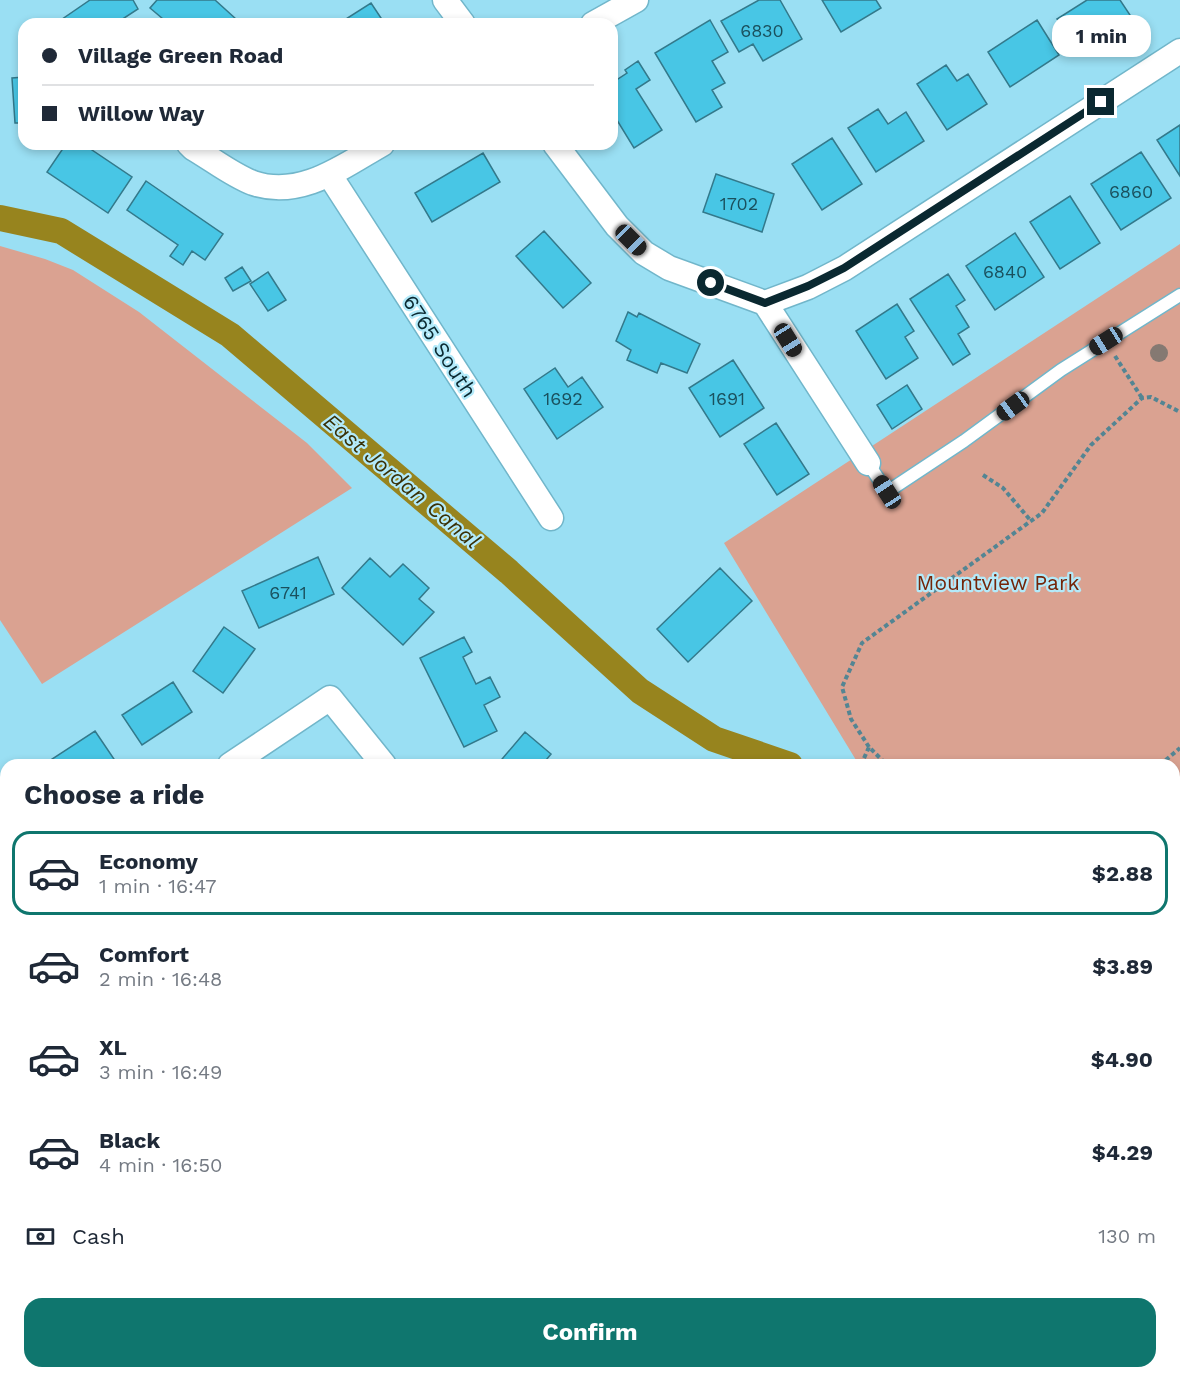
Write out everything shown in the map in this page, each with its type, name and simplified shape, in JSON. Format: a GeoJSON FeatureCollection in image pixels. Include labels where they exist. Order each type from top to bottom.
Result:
{"type":"FeatureCollection","features":[{"type":"Feature","properties":{"kind":"street"},"geometry":{"type":"LineString","coordinates":[[445,0],[458,18]]}},
{"type":"Feature","properties":{"kind":"street"},"geometry":{"type":"LineString","coordinates":[[604,18],[636,0]]}},
{"type":"Feature","properties":{"kind":"street"},"geometry":{"type":"LineString","coordinates":[[765,303],[808,286],[844,268],[1180,51]]}},
{"type":"Feature","properties":{"kind":"street"},"geometry":{"type":"LineString","coordinates":[[196,150],[251,182],[272,188],[296,187],[329,174],[371,150]]}},
{"type":"Feature","properties":{"kind":"street"},"geometry":{"type":"LineString","coordinates":[[560,150],[617,226],[644,253],[669,268],[765,303],[868,463]]}},
{"type":"Feature","properties":{"kind":"street","name":"6765 South"},"geometry":{"type":"LineString","coordinates":[[329,174],[550,518]]}},
{"type":"Feature","properties":{"kind":"street"},"geometry":{"type":"LineString","coordinates":[[239,759],[330,698],[379,759]]}},
{"type":"Feature","properties":{"kind":"lane"},"geometry":{"type":"LineString","coordinates":[[868,463],[887,492],[964,441],[1062,370],[1180,295]]}},
{"type":"Feature","properties":{"kind":"path"},"geometry":{"type":"LineString","coordinates":[[1106,341],[1143,398]]}},
{"type":"Feature","properties":{"kind":"path"},"geometry":{"type":"LineString","coordinates":[[881,759],[869,747],[851,719],[842,687],[861,643],[1042,513],[1091,445],[1143,398],[1151,397],[1180,412]]}},
{"type":"Feature","properties":{"kind":"path"},"geometry":{"type":"LineString","coordinates":[[983,475],[1003,488],[1030,521]]}},
{"type":"Feature","properties":{"kind":"path"},"geometry":{"type":"LineString","coordinates":[[864,759],[869,747]]}},
{"type":"Feature","properties":{"kind":"path"},"geometry":{"type":"LineString","coordinates":[[1167,759],[1180,748]]}},
{"type":"Feature","properties":{"kind":"green space","name":"Mountview Park"},"geometry":{"type":"Polygon","coordinates":[[[1180,244],[1180,759],[855,759],[724,543],[1180,244]]]}},
{"type":"Feature","properties":{"kind":"green space"},"geometry":{"type":"Polygon","coordinates":[[[0,246],[73,270],[139,312],[307,443],[352,488],[42,684],[0,620],[0,246]]]}},
{"type":"Feature","properties":{"kind":"building"},"geometry":{"type":"Polygon","coordinates":[[[90,0],[133,0],[138,9],[124,18],[64,18],[90,0]]]}},
{"type":"Feature","properties":{"kind":"building"},"geometry":{"type":"Polygon","coordinates":[[[157,0],[215,0],[235,18],[162,18],[150,8],[157,0]]]}},
{"type":"Feature","properties":{"kind":"building"},"geometry":{"type":"Polygon","coordinates":[[[759,0],[780,0],[802,39],[763,61],[753,44],[739,52],[721,21],[759,0]]]}},
{"type":"Feature","properties":{"kind":"building"},"geometry":{"type":"Polygon","coordinates":[[[822,0],[876,0],[881,8],[841,32],[822,0]]]}},
{"type":"Feature","properties":{"kind":"building"},"geometry":{"type":"Polygon","coordinates":[[[1087,0],[1120,0],[1130,15],[1077,49],[1057,19],[1087,0]]]}},
{"type":"Feature","properties":{"kind":"building"},"geometry":{"type":"Polygon","coordinates":[[[371,3],[381,18],[347,18],[371,3]]]}},
{"type":"Feature","properties":{"kind":"building"},"geometry":{"type":"Polygon","coordinates":[[[710,20],[728,52],[712,61],[725,83],[712,90],[722,107],[696,122],[655,53],[710,20]]]}},
{"type":"Feature","properties":{"kind":"building"},"geometry":{"type":"Polygon","coordinates":[[[1037,20],[1059,55],[1010,87],[988,52],[1037,20]]]}},
{"type":"Feature","properties":{"kind":"building"},"geometry":{"type":"Polygon","coordinates":[[[638,61],[650,80],[636,89],[662,130],[634,148],[618,122],[618,79],[627,73],[625,70],[638,61]]]}},
{"type":"Feature","properties":{"kind":"building"},"geometry":{"type":"Polygon","coordinates":[[[946,65],[957,81],[968,74],[987,104],[947,130],[917,84],[946,65]]]}},
{"type":"Feature","properties":{"kind":"building"},"geometry":{"type":"Polygon","coordinates":[[[12,78],[18,78],[18,123],[15,123],[12,78]]]}},
{"type":"Feature","properties":{"kind":"building"},"geometry":{"type":"Polygon","coordinates":[[[878,109],[888,124],[906,112],[924,141],[876,172],[848,128],[878,109]]]}},
{"type":"Feature","properties":{"kind":"building"},"geometry":{"type":"Polygon","coordinates":[[[1180,125],[1180,176],[1157,140],[1180,125]]]}},
{"type":"Feature","properties":{"kind":"building"},"geometry":{"type":"Polygon","coordinates":[[[832,138],[862,184],[822,210],[792,164],[832,138]]]}},
{"type":"Feature","properties":{"kind":"building"},"geometry":{"type":"Polygon","coordinates":[[[62,150],[92,150],[132,177],[108,213],[47,172],[62,150]]]}},
{"type":"Feature","properties":{"kind":"building"},"geometry":{"type":"Polygon","coordinates":[[[1141,152],[1171,198],[1121,230],[1091,184],[1141,152]]]}},
{"type":"Feature","properties":{"kind":"building"},"geometry":{"type":"Polygon","coordinates":[[[483,153],[500,182],[432,222],[415,193],[483,153]]]}},
{"type":"Feature","properties":{"kind":"building"},"geometry":{"type":"Polygon","coordinates":[[[716,174],[774,194],[762,232],[703,212],[716,174]]]}},
{"type":"Feature","properties":{"kind":"building"},"geometry":{"type":"Polygon","coordinates":[[[146,181],[223,234],[205,260],[192,251],[183,265],[170,256],[178,245],[127,210],[146,181]]]}},
{"type":"Feature","properties":{"kind":"building"},"geometry":{"type":"Polygon","coordinates":[[[1070,196],[1100,243],[1060,269],[1030,222],[1070,196]]]}},
{"type":"Feature","properties":{"kind":"building"},"geometry":{"type":"Polygon","coordinates":[[[544,231],[591,283],[563,308],[516,256],[544,231]]]}},
{"type":"Feature","properties":{"kind":"building"},"geometry":{"type":"Polygon","coordinates":[[[1015,233],[1044,277],[995,310],[966,266],[1015,233]]]}},
{"type":"Feature","properties":{"kind":"building"},"geometry":{"type":"Polygon","coordinates":[[[242,267],[251,281],[233,291],[225,278],[242,267]]]}},
{"type":"Feature","properties":{"kind":"building"},"geometry":{"type":"Polygon","coordinates":[[[268,272],[286,300],[268,311],[250,284],[268,272]]]}},
{"type":"Feature","properties":{"kind":"building"},"geometry":{"type":"Polygon","coordinates":[[[948,274],[965,300],[956,306],[969,327],[958,334],[970,354],[953,365],[910,299],[948,274]]]}},
{"type":"Feature","properties":{"kind":"building"},"geometry":{"type":"Polygon","coordinates":[[[897,304],[914,331],[905,337],[918,358],[886,379],[856,331],[897,304]]]}},
{"type":"Feature","properties":{"kind":"building"},"geometry":{"type":"Polygon","coordinates":[[[628,312],[637,317],[639,313],[700,344],[687,373],[661,363],[657,373],[627,360],[631,350],[616,341],[628,312]]]}},
{"type":"Feature","properties":{"kind":"building"},"geometry":{"type":"Polygon","coordinates":[[[733,360],[764,408],[720,437],[689,388],[733,360]]]}},
{"type":"Feature","properties":{"kind":"building"},"geometry":{"type":"Polygon","coordinates":[[[555,368],[568,387],[582,377],[603,407],[557,439],[524,389],[555,368]]]}},
{"type":"Feature","properties":{"kind":"building"},"geometry":{"type":"Polygon","coordinates":[[[907,385],[922,409],[892,429],[877,405],[907,385]]]}},
{"type":"Feature","properties":{"kind":"building"},"geometry":{"type":"Polygon","coordinates":[[[776,423],[809,474],[777,495],[744,444],[776,423]]]}},
{"type":"Feature","properties":{"kind":"building"},"geometry":{"type":"Polygon","coordinates":[[[318,557],[334,594],[259,628],[242,591],[318,557]]]}},
{"type":"Feature","properties":{"kind":"building"},"geometry":{"type":"Polygon","coordinates":[[[370,558],[390,577],[403,564],[429,588],[419,599],[434,612],[403,645],[342,588],[370,558]]]}},
{"type":"Feature","properties":{"kind":"building"},"geometry":{"type":"Polygon","coordinates":[[[720,568],[752,601],[688,662],[657,629],[720,568]]]}},
{"type":"Feature","properties":{"kind":"building"},"geometry":{"type":"Polygon","coordinates":[[[224,627],[255,649],[223,693],[193,671],[224,627]]]}},
{"type":"Feature","properties":{"kind":"building"},"geometry":{"type":"Polygon","coordinates":[[[464,637],[472,652],[463,657],[476,684],[490,677],[500,697],[484,705],[497,731],[464,747],[420,658],[464,637]]]}},
{"type":"Feature","properties":{"kind":"building"},"geometry":{"type":"Polygon","coordinates":[[[173,682],[192,712],[142,745],[122,715],[173,682]]]}},
{"type":"Feature","properties":{"kind":"building"},"geometry":{"type":"Polygon","coordinates":[[[95,731],[114,759],[52,759],[95,731]]]}},
{"type":"Feature","properties":{"kind":"building"},"geometry":{"type":"Polygon","coordinates":[[[525,732],[551,754],[547,759],[502,759],[525,732]]]}},
{"type":"Feature","properties":{"kind":"waterway","name":"East Jordan Canal"},"geometry":{"type":"LineString","coordinates":[[0,218],[61,231],[230,335],[509,572],[640,691],[714,739],[772,759]]}},
{"type":"Feature","properties":{"kind":"route"},"geometry":{"type":"LineString","coordinates":[[711,283],[765,303],[808,286],[844,268],[1101,102]]}}]}
